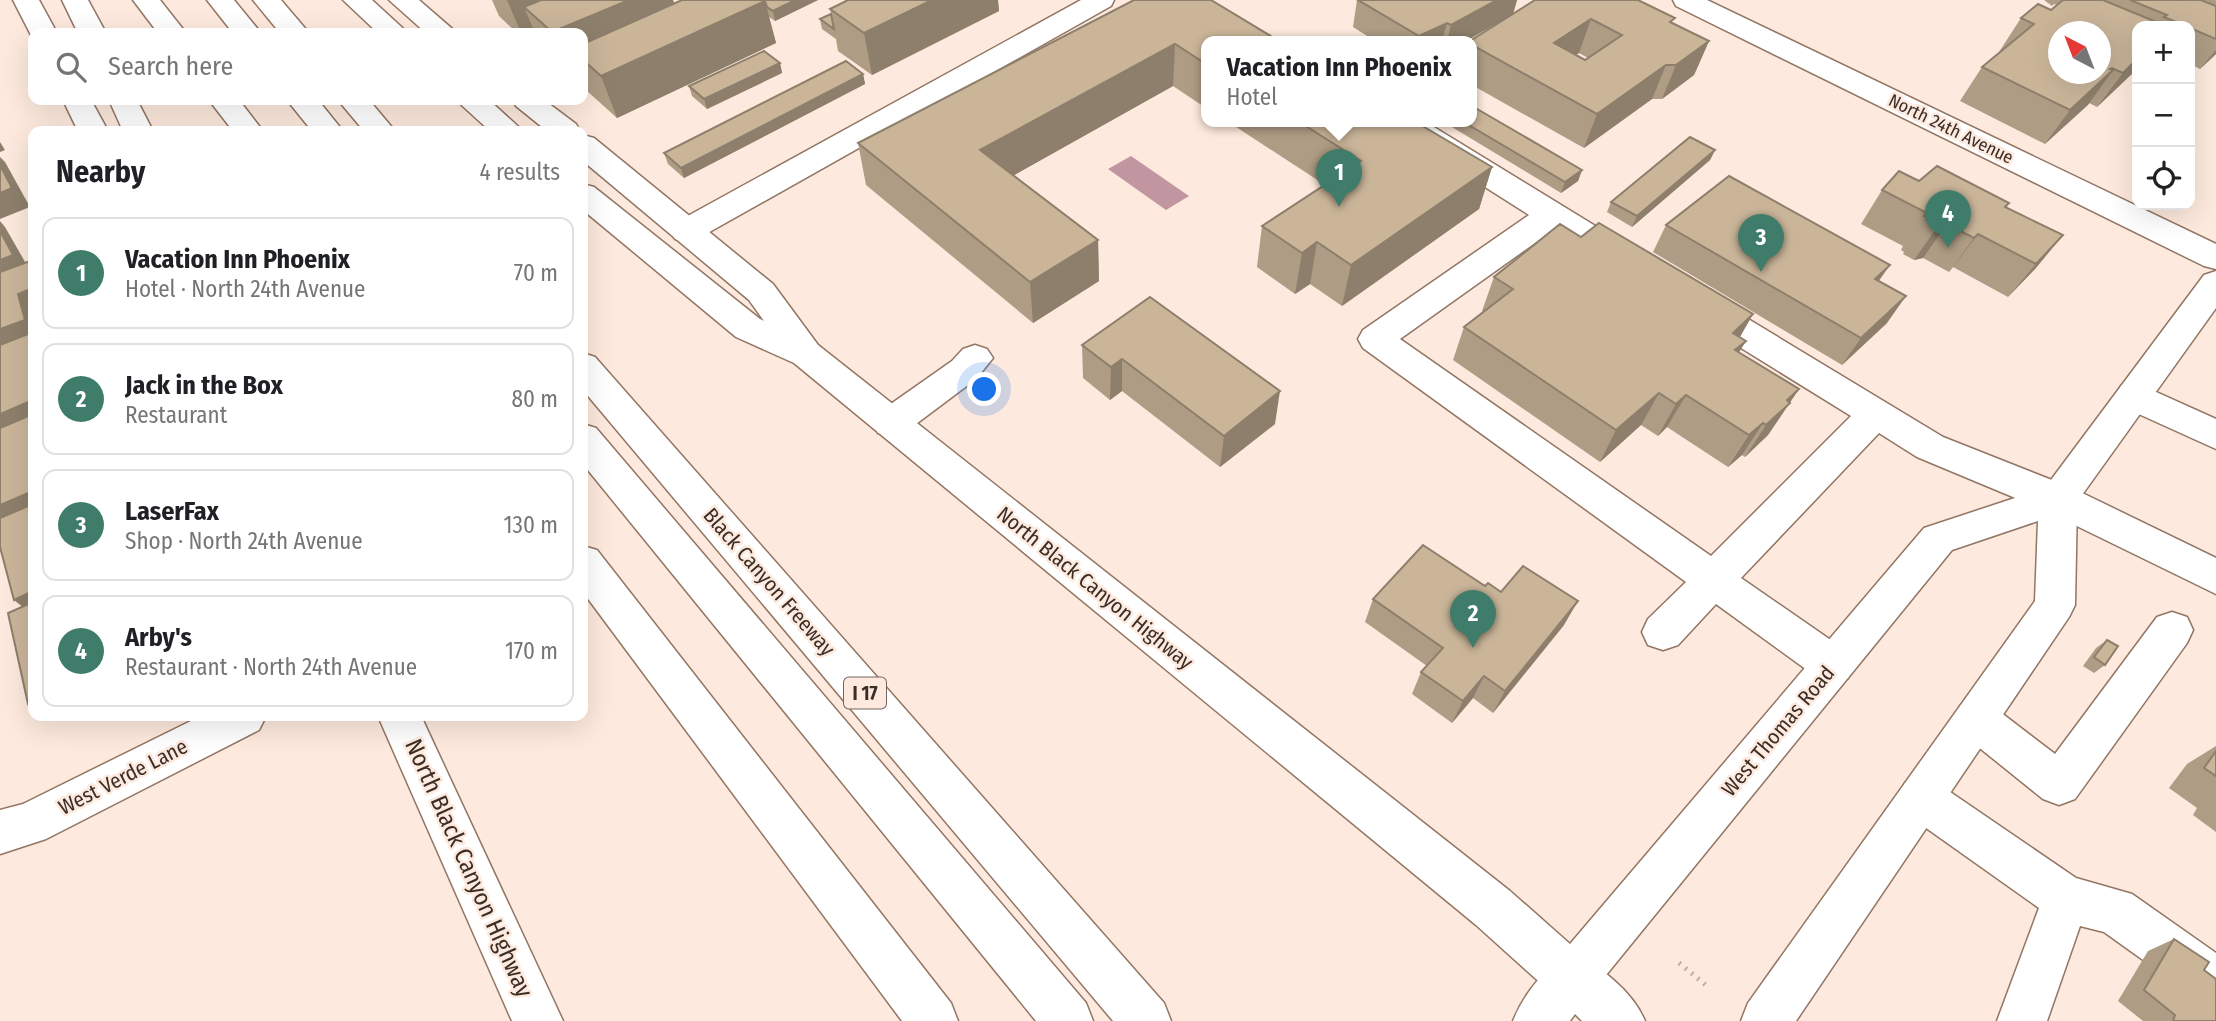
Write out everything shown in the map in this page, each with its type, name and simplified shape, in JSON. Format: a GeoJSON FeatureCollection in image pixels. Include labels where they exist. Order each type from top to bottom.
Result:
{"type":"FeatureCollection","features":[{"type":"Feature","properties":{"kind":"main road"},"geometry":{"type":"LineString","coordinates":[[26,0],[40,28]]}},
{"type":"Feature","properties":{"kind":"main road"},"geometry":{"type":"LineString","coordinates":[[75,0],[89,28]]}},
{"type":"Feature","properties":{"kind":"main road"},"geometry":{"type":"LineString","coordinates":[[146,0],[168,28]]}},
{"type":"Feature","properties":{"kind":"main road"},"geometry":{"type":"LineString","coordinates":[[220,0],[243,28]]}},
{"type":"Feature","properties":{"kind":"main road"},"geometry":{"type":"LineString","coordinates":[[267,0],[291,28]]}},
{"type":"Feature","properties":{"kind":"main road"},"geometry":{"type":"LineString","coordinates":[[356,0],[388,28]]}},
{"type":"Feature","properties":{"kind":"main road"},"geometry":{"type":"LineString","coordinates":[[402,0],[437,28]]}},
{"type":"Feature","properties":{"kind":"main road"},"geometry":{"type":"LineString","coordinates":[[686,231],[1101,0]]}},
{"type":"Feature","properties":{"kind":"main road","name":"North 24th Avenue"},"geometry":{"type":"LineString","coordinates":[[1686,0],[2216,258]]}},
{"type":"Feature","properties":{"kind":"main road"},"geometry":{"type":"LineString","coordinates":[[80,105],[90,126]]}},
{"type":"Feature","properties":{"kind":"main road"},"geometry":{"type":"LineString","coordinates":[[125,105],[136,126]]}},
{"type":"Feature","properties":{"kind":"main road"},"geometry":{"type":"LineString","coordinates":[[228,105],[244,126]]}},
{"type":"Feature","properties":{"kind":"main road"},"geometry":{"type":"LineString","coordinates":[[306,105],[324,126]]}},
{"type":"Feature","properties":{"kind":"main road"},"geometry":{"type":"LineString","coordinates":[[357,105],[376,126]]}},
{"type":"Feature","properties":{"kind":"main road"},"geometry":{"type":"LineString","coordinates":[[477,105],[502,126]]}},
{"type":"Feature","properties":{"kind":"main road"},"geometry":{"type":"LineString","coordinates":[[532,105],[559,126]]}},
{"type":"Feature","properties":{"kind":"main road"},"geometry":{"type":"LineString","coordinates":[[1412,127],[1930,447],[2058,499],[2216,577]]}},
{"type":"Feature","properties":{"kind":"main road","name":"North Black Canyon Highway"},"geometry":{"type":"LineString","coordinates":[[588,149],[761,292],[806,354],[1493,908],[1620,1021]]}},
{"type":"Feature","properties":{"kind":"main road"},"geometry":{"type":"LineString","coordinates":[[588,198],[748,328],[806,354]]}},
{"type":"Feature","properties":{"kind":"main road"},"geometry":{"type":"LineString","coordinates":[[1552,215],[1375,339],[1833,665]]}},
{"type":"Feature","properties":{"kind":"main road"},"geometry":{"type":"LineString","coordinates":[[1766,1021],[2055,605],[2058,499],[2211,298]]}},
{"type":"Feature","properties":{"kind":"main road"},"geometry":{"type":"LineString","coordinates":[[891,423],[955,377],[975,358]]}},
{"type":"Feature","properties":{"kind":"main road","name":"Black Canyon Freeway"},"geometry":{"type":"LineString","coordinates":[[588,372],[1146,1021]]}},
{"type":"Feature","properties":{"kind":"main road"},"geometry":{"type":"LineString","coordinates":[[2134,396],[2216,435]]}},
{"type":"Feature","properties":{"kind":"main road"},"geometry":{"type":"LineString","coordinates":[[1663,632],[1875,414]]}},
{"type":"Feature","properties":{"kind":"main road"},"geometry":{"type":"LineString","coordinates":[[588,444],[1068,1021]]}},
{"type":"Feature","properties":{"kind":"main road","name":"West Thomas Road"},"geometry":{"type":"LineString","coordinates":[[1538,1021],[1938,539],[2058,499]]}},
{"type":"Feature","properties":{"kind":"main road"},"geometry":{"type":"LineString","coordinates":[[588,569],[933,1021]]}},
{"type":"Feature","properties":{"kind":"main road"},"geometry":{"type":"LineString","coordinates":[[1976,719],[2059,784],[2172,630]]}},
{"type":"Feature","properties":{"kind":"main road","name":"West Verde Lane"},"geometry":{"type":"LineString","coordinates":[[0,832],[30,824],[234,721]]}},
{"type":"Feature","properties":{"kind":"main road","name":"North Black Canyon Highway"},"geometry":{"type":"LineString","coordinates":[[401,721],[538,1021]]}},
{"type":"Feature","properties":{"kind":"main road"},"geometry":{"type":"LineString","coordinates":[[1920,798],[2066,899],[2116,911],[2216,983]]}},
{"type":"Feature","properties":{"kind":"main road"},"geometry":{"type":"LineString","coordinates":[[2022,1021],[2066,899]]}},
{"type":"Feature","properties":{"kind":"path"},"geometry":{"type":"LineString","coordinates":[[1679,964],[1707,986]]}},
{"type":"Feature","properties":{"kind":"shaded area"},"geometry":{"type":"Polygon","coordinates":[[[1131,156],[1189,196],[1166,210],[1108,169],[1131,156]]]}},
{"type":"Feature","properties":{"kind":"building"},"geometry":{"type":"Polygon","coordinates":[[[541,0],[629,0],[562,28],[548,28],[524,7],[541,0]]]}},
{"type":"Feature","properties":{"kind":"building"},"geometry":{"type":"Polygon","coordinates":[[[682,0],[765,1],[601,76],[588,64],[588,42],[682,0]]]}},
{"type":"Feature","properties":{"kind":"building"},"geometry":{"type":"Polygon","coordinates":[[[764,0],[795,0],[773,11],[767,7],[764,0]]]}},
{"type":"Feature","properties":{"kind":"building"},"geometry":{"type":"Polygon","coordinates":[[[848,0],[932,0],[864,33],[830,9],[848,0]]]}},
{"type":"Feature","properties":{"kind":"building"},"geometry":{"type":"Polygon","coordinates":[[[1134,0],[1211,0],[1271,36],[1201,36],[1201,61],[1175,44],[980,150],[1098,240],[1030,282],[858,143],[1134,0]]]}},
{"type":"Feature","properties":{"kind":"building"},"geometry":{"type":"Polygon","coordinates":[[[1358,0],[1497,0],[1451,25],[1447,23],[1419,36],[1358,0]]]}},
{"type":"Feature","properties":{"kind":"building"},"geometry":{"type":"Polygon","coordinates":[[[1535,0],[1638,0],[1675,18],[1670,22],[1709,41],[1676,65],[1666,65],[1597,114],[1477,48],[1477,37],[1535,0]],[[1591,19],[1554,43],[1585,60],[1622,35],[1591,19]]]}},
{"type":"Feature","properties":{"kind":"building"},"geometry":{"type":"Polygon","coordinates":[[[2063,0],[2103,0],[2154,21],[2132,21],[2132,64],[2123,73],[2111,68],[2111,21],[2048,21],[2048,84],[2098,84],[2070,110],[1982,67],[2034,24],[2021,18],[2038,4],[2051,10],[2063,0]]]}},
{"type":"Feature","properties":{"kind":"building"},"geometry":{"type":"Polygon","coordinates":[[[2130,0],[2201,0],[2216,6],[2216,39],[2195,30],[2195,21],[2174,21],[2164,17],[2167,15],[2130,0]]]}},
{"type":"Feature","properties":{"kind":"building"},"geometry":{"type":"Polygon","coordinates":[[[831,14],[834,29],[820,19],[831,14]]]}},
{"type":"Feature","properties":{"kind":"building"},"geometry":{"type":"Polygon","coordinates":[[[764,51],[780,63],[704,99],[689,86],[764,51]]]}},
{"type":"Feature","properties":{"kind":"building"},"geometry":{"type":"Polygon","coordinates":[[[846,61],[863,74],[681,168],[664,153],[846,61]]]}},
{"type":"Feature","properties":{"kind":"building"},"geometry":{"type":"Polygon","coordinates":[[[1477,109],[1582,170],[1565,182],[1472,127],[1477,127],[1477,109]]]}},
{"type":"Feature","properties":{"kind":"building"},"geometry":{"type":"Polygon","coordinates":[[[1307,127],[1424,127],[1492,167],[1351,265],[1317,242],[1302,253],[1262,226],[1361,161],[1307,127]]]}},
{"type":"Feature","properties":{"kind":"building"},"geometry":{"type":"Polygon","coordinates":[[[1690,137],[1715,150],[1637,216],[1611,202],[1690,137]]]}},
{"type":"Feature","properties":{"kind":"building"},"geometry":{"type":"Polygon","coordinates":[[[0,165],[12,188],[0,193],[0,165]]]}},
{"type":"Feature","properties":{"kind":"building"},"geometry":{"type":"Polygon","coordinates":[[[1937,166],[2009,203],[2005,207],[2063,235],[2036,264],[1978,234],[1974,238],[1947,224],[1938,226],[1926,220],[1928,218],[1924,216],[1927,213],[1882,190],[1899,171],[1919,181],[1937,166]]]}},
{"type":"Feature","properties":{"kind":"building"},"geometry":{"type":"Polygon","coordinates":[[[1729,176],[1890,265],[1875,279],[1906,296],[1861,338],[1666,225],[1729,176]]]}},
{"type":"Feature","properties":{"kind":"building"},"geometry":{"type":"Polygon","coordinates":[[[1599,223],[1753,314],[1733,333],[1746,341],[1735,350],[1799,389],[1787,400],[1790,403],[1766,425],[1763,423],[1749,435],[1686,395],[1676,404],[1659,393],[1616,430],[1464,327],[1513,289],[1494,277],[1560,224],[1581,237],[1599,223]]]}},
{"type":"Feature","properties":{"kind":"building"},"geometry":{"type":"Polygon","coordinates":[[[0,231],[13,255],[0,260],[0,231]]]}},
{"type":"Feature","properties":{"kind":"building"},"geometry":{"type":"Polygon","coordinates":[[[28,262],[28,290],[18,294],[25,320],[0,329],[0,272],[28,262]]]}},
{"type":"Feature","properties":{"kind":"building"},"geometry":{"type":"Polygon","coordinates":[[[1150,297],[1280,391],[1224,436],[1122,359],[1111,367],[1082,345],[1150,297]]]}},
{"type":"Feature","properties":{"kind":"building"},"geometry":{"type":"Polygon","coordinates":[[[28,334],[28,402],[0,414],[0,345],[28,334]]]}},
{"type":"Feature","properties":{"kind":"building"},"geometry":{"type":"Polygon","coordinates":[[[28,416],[28,493],[0,505],[0,428],[28,416]]]}},
{"type":"Feature","properties":{"kind":"building"},"geometry":{"type":"Polygon","coordinates":[[[28,506],[28,593],[14,600],[0,547],[0,518],[28,506]]]}},
{"type":"Feature","properties":{"kind":"building"},"geometry":{"type":"Polygon","coordinates":[[[1423,545],[1485,586],[1488,583],[1501,592],[1523,566],[1578,601],[1505,691],[1484,676],[1463,701],[1421,672],[1443,648],[1373,599],[1423,545]]]}},
{"type":"Feature","properties":{"kind":"building"},"geometry":{"type":"Polygon","coordinates":[[[28,604],[28,704],[8,613],[28,604]]]}},
{"type":"Feature","properties":{"kind":"building"},"geometry":{"type":"Polygon","coordinates":[[[2107,640],[2118,646],[2105,665],[2094,657],[2107,640]]]}},
{"type":"Feature","properties":{"kind":"building"},"geometry":{"type":"Polygon","coordinates":[[[2216,751],[2216,776],[2204,768],[2216,751]]]}},
{"type":"Feature","properties":{"kind":"building"},"geometry":{"type":"Polygon","coordinates":[[[2174,939],[2209,962],[2204,970],[2216,979],[2216,1021],[2173,1021],[2175,1015],[2144,990],[2174,939]]]}},
{"type":"Feature","properties":{"kind":"place","name":"Vacation Inn Phoenix"},"geometry":{"type":"Point","coordinates":[1339,207]}},
{"type":"Feature","properties":{"kind":"place","name":"Arby's"},"geometry":{"type":"Point","coordinates":[1948,248]}},
{"type":"Feature","properties":{"kind":"place","name":"LaserFax"},"geometry":{"type":"Point","coordinates":[1761,272]}},
{"type":"Feature","properties":{"kind":"place","name":"Jack in the Box"},"geometry":{"type":"Point","coordinates":[1473,648]}}]}
